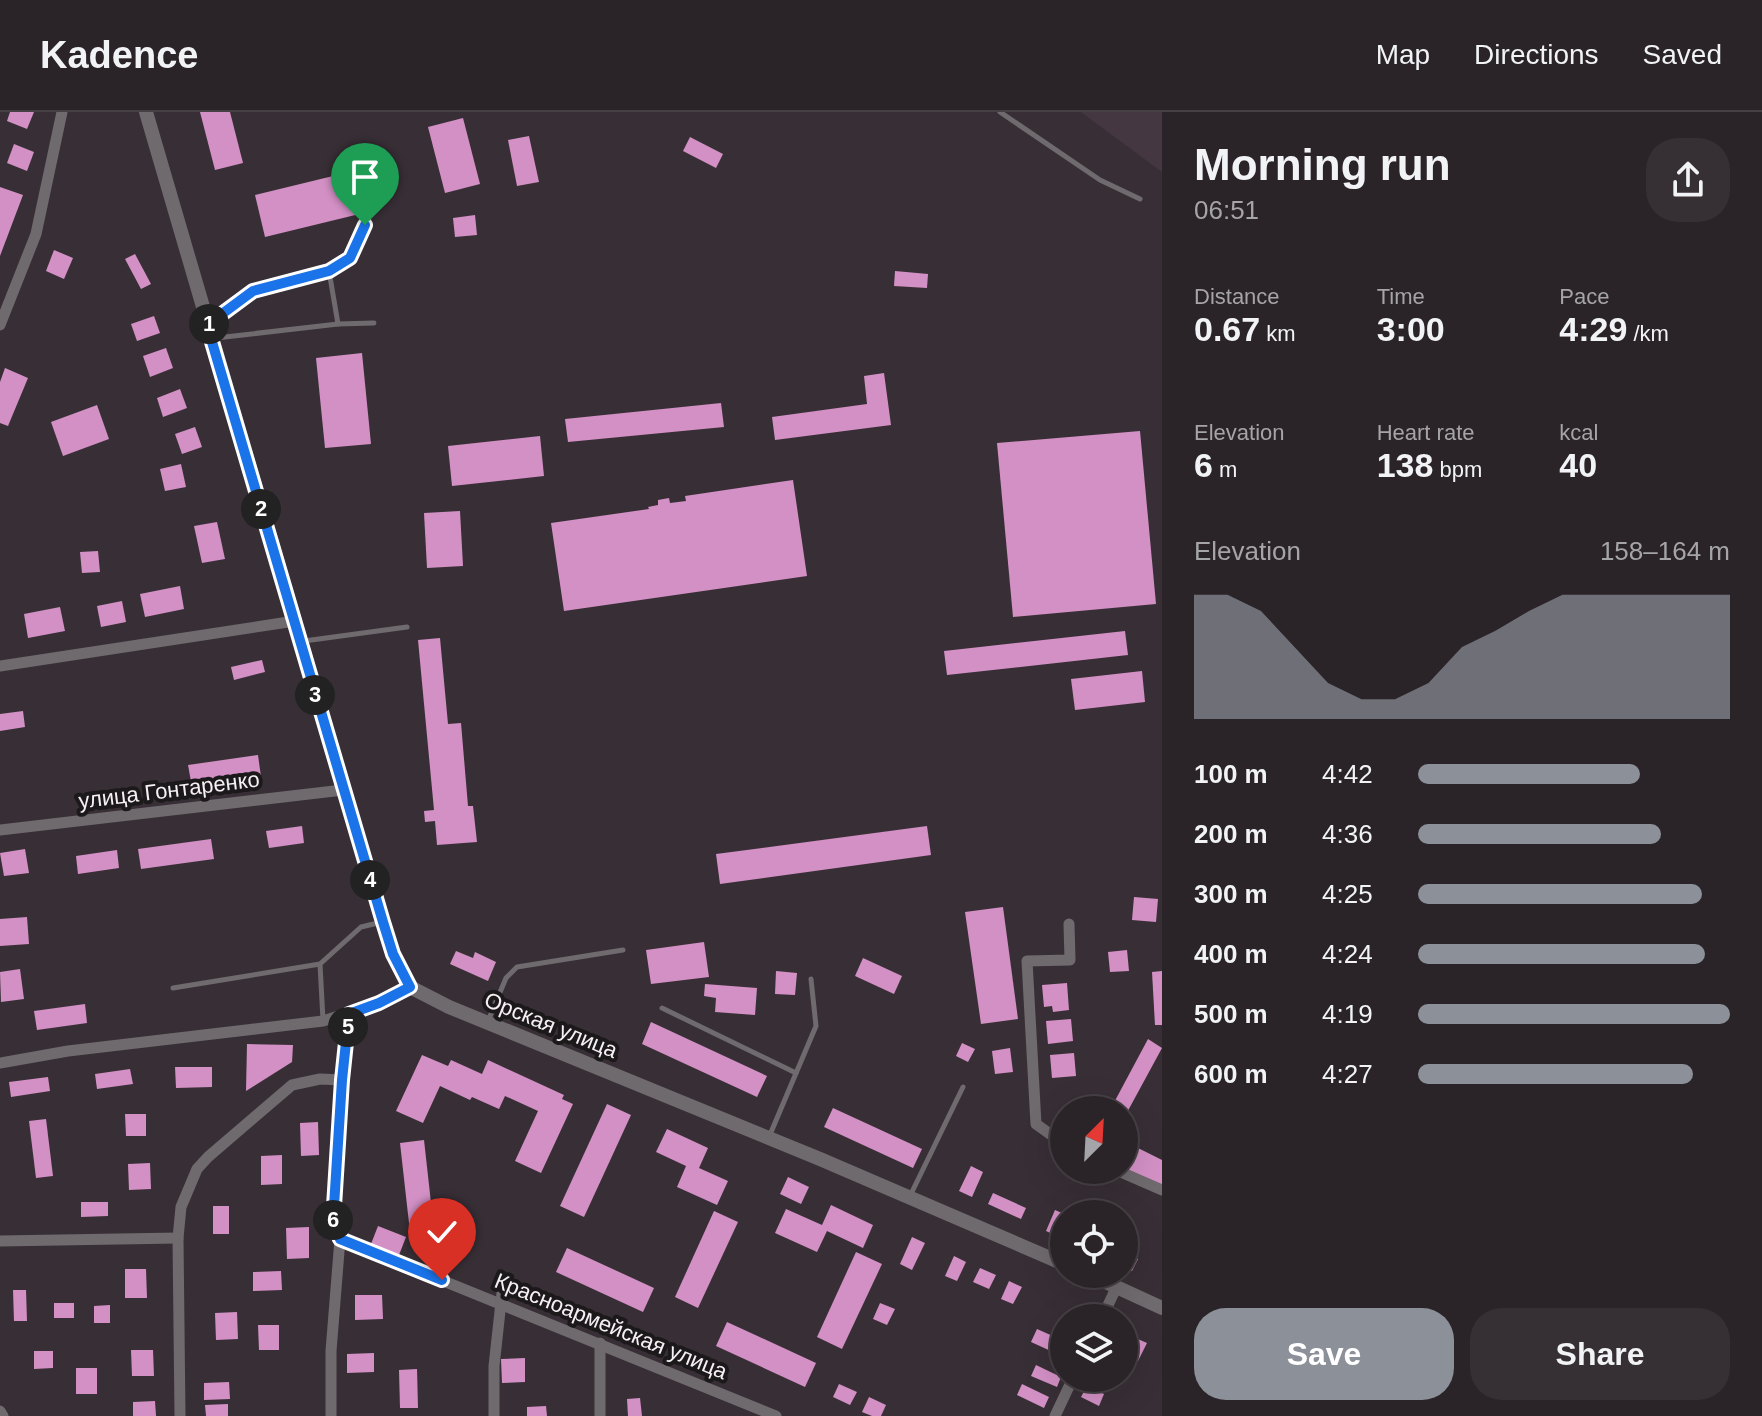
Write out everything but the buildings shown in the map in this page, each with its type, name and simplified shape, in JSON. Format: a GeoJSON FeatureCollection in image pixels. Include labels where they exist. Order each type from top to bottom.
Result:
{"type":"FeatureCollection","features":[{"type":"Feature","properties":{"kind":"street"},"geometry":{"type":"LineString","coordinates":[[0,325],[36,234],[62,112]]}},
{"type":"Feature","properties":{"kind":"street"},"geometry":{"type":"LineString","coordinates":[[0,1063],[68,1051],[323,1021],[379,1003],[410,987],[393,954],[343,790],[146,112]]}},
{"type":"Feature","properties":{"kind":"street"},"geometry":{"type":"LineString","coordinates":[[0,666],[295,621]]}},
{"type":"Feature","properties":{"kind":"street","name":"улица Гонтаренко"},"geometry":{"type":"LineString","coordinates":[[0,830],[343,790]]}},
{"type":"Feature","properties":{"kind":"street"},"geometry":{"type":"LineString","coordinates":[[1050,1134],[1036,1124],[1027,961],[1070,960],[1069,924]]}},
{"type":"Feature","properties":{"kind":"street","name":"Орская улица"},"geometry":{"type":"LineString","coordinates":[[410,987],[1050,1258]]}},
{"type":"Feature","properties":{"kind":"street"},"geometry":{"type":"LineString","coordinates":[[331,1416],[331,1351],[338,1235],[333,1222],[349,1014]]}},
{"type":"Feature","properties":{"kind":"street"},"geometry":{"type":"LineString","coordinates":[[180,1416],[178,1238],[185,1194],[197,1169],[292,1085],[320,1079],[342,1080]]}},
{"type":"Feature","properties":{"kind":"street"},"geometry":{"type":"LineString","coordinates":[[1138,1180],[1162,1190]]}},
{"type":"Feature","properties":{"kind":"street","name":"Красноармейская улица"},"geometry":{"type":"LineString","coordinates":[[338,1235],[500,1297],[600,1343],[776,1416]]}},
{"type":"Feature","properties":{"kind":"street"},"geometry":{"type":"LineString","coordinates":[[0,1241],[178,1238]]}},
{"type":"Feature","properties":{"kind":"street"},"geometry":{"type":"LineString","coordinates":[[1121,1288],[1162,1308]]}},
{"type":"Feature","properties":{"kind":"street"},"geometry":{"type":"LineString","coordinates":[[494,1416],[500,1297]]}},
{"type":"Feature","properties":{"kind":"street"},"geometry":{"type":"LineString","coordinates":[[600,1343],[600,1416]]}},
{"type":"Feature","properties":{"kind":"street"},"geometry":{"type":"LineString","coordinates":[[1055,1416],[1066,1392]]}},
{"type":"Feature","properties":{"kind":"lane"},"geometry":{"type":"LineString","coordinates":[[1000,112],[1100,180],[1140,199]]}},
{"type":"Feature","properties":{"kind":"lane"},"geometry":{"type":"LineString","coordinates":[[209,332],[253,291],[329,271],[350,258],[365,225]]}},
{"type":"Feature","properties":{"kind":"lane"},"geometry":{"type":"LineString","coordinates":[[329,271],[338,324]]}},
{"type":"Feature","properties":{"kind":"lane"},"geometry":{"type":"LineString","coordinates":[[209,332],[374,323]]}},
{"type":"Feature","properties":{"kind":"lane"},"geometry":{"type":"LineString","coordinates":[[299,641],[407,627]]}},
{"type":"Feature","properties":{"kind":"lane"},"geometry":{"type":"LineString","coordinates":[[173,988],[320,964],[361,927],[383,922]]}},
{"type":"Feature","properties":{"kind":"lane"},"geometry":{"type":"LineString","coordinates":[[487,1022],[506,978],[517,967],[623,950]]}},
{"type":"Feature","properties":{"kind":"lane"},"geometry":{"type":"LineString","coordinates":[[320,964],[323,1021]]}},
{"type":"Feature","properties":{"kind":"lane"},"geometry":{"type":"LineString","coordinates":[[769,1138],[816,1026],[811,979]]}},
{"type":"Feature","properties":{"kind":"lane"},"geometry":{"type":"LineString","coordinates":[[662,1008],[796,1073]]}},
{"type":"Feature","properties":{"kind":"lane"},"geometry":{"type":"LineString","coordinates":[[909,1197],[963,1087]]}},
{"type":"Feature","properties":{"kind":"shaded area"},"geometry":{"type":"Polygon","coordinates":[[[1081,112],[1162,112],[1162,172],[1081,112]]]}},
{"type":"Feature","properties":{"kind":"route"},"geometry":{"type":"LineString","coordinates":[[365,225],[350,258],[329,271],[253,291],[207,325],[383,922],[393,954],[410,987],[349,1014],[333,1222],[340,1239],[442,1280]]}}]}
